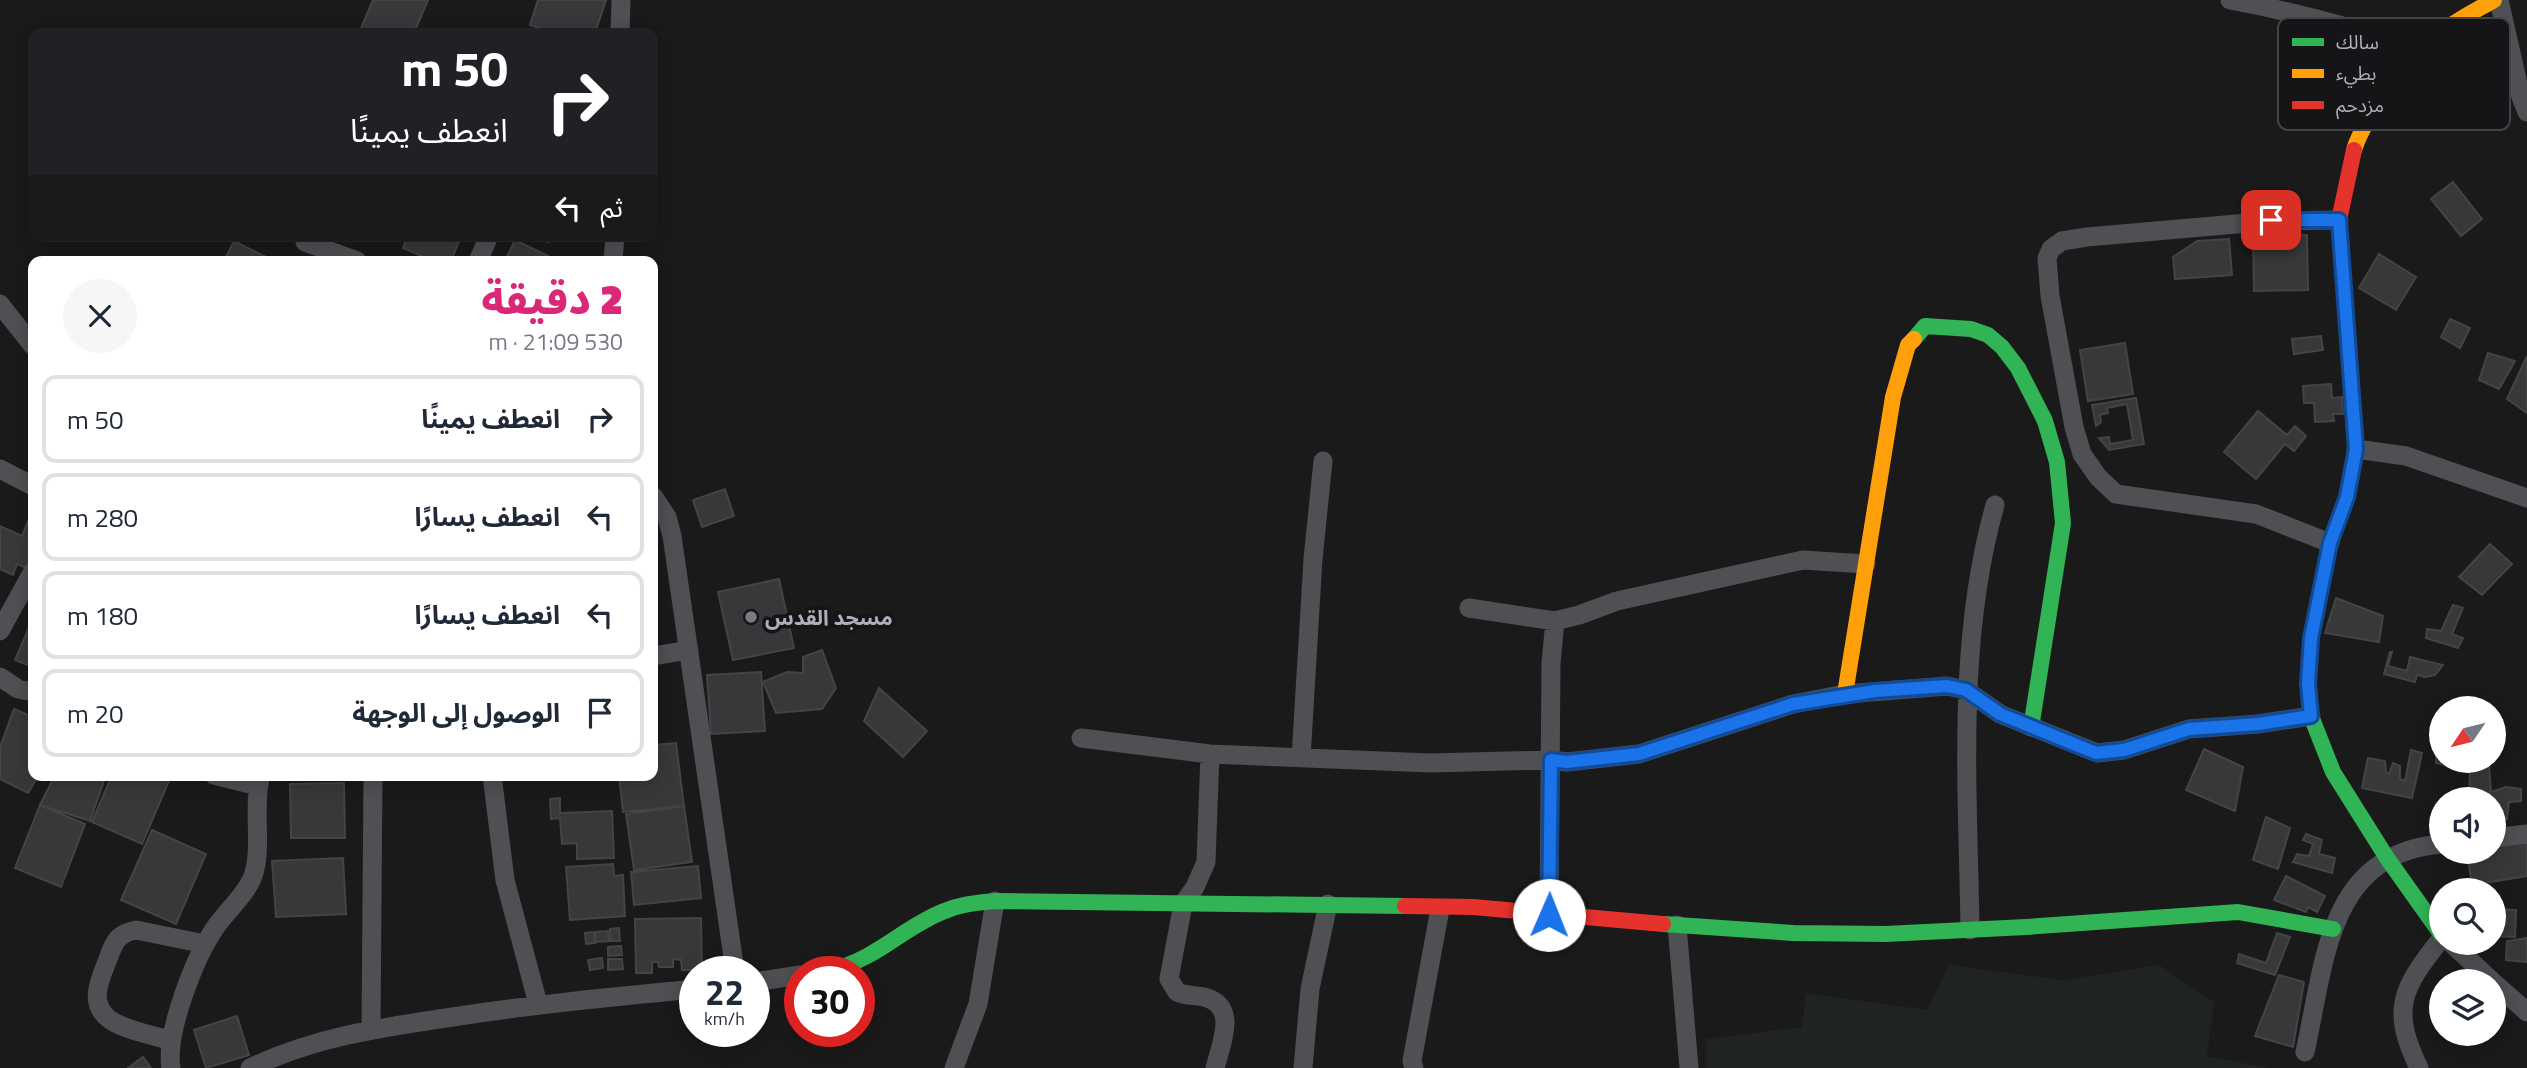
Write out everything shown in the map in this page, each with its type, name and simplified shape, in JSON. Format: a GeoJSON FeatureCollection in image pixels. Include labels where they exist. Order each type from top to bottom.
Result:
{"type":"FeatureCollection","features":[{"type":"Feature","properties":{"kind":"street"},"geometry":{"type":"LineString","coordinates":[[620,28],[621,0]]}},
{"type":"Feature","properties":{"kind":"street"},"geometry":{"type":"LineString","coordinates":[[2230,0],[2278,4],[2323,18]]}},
{"type":"Feature","properties":{"kind":"street"},"geometry":{"type":"LineString","coordinates":[[2465,18],[2497,0],[2501,18]]}},
{"type":"Feature","properties":{"kind":"street"},"geometry":{"type":"LineString","coordinates":[[2510,53],[2527,112]]}},
{"type":"Feature","properties":{"kind":"street"},"geometry":{"type":"LineString","coordinates":[[2364,130],[2355,146],[2339,220],[2356,449],[2347,497],[2330,543],[2311,638],[2308,684],[2311,716],[2333,772],[2387,858],[2429,917]]}},
{"type":"Feature","properties":{"kind":"street"},"geometry":{"type":"LineString","coordinates":[[2330,543],[2256,514],[2116,494],[2098,477],[2082,454],[2074,427],[2050,296],[2047,258],[2051,249],[2062,241],[2087,237],[2271,220],[2339,220]]}},
{"type":"Feature","properties":{"kind":"street"},"geometry":{"type":"LineString","coordinates":[[305,242],[343,256]]}},
{"type":"Feature","properties":{"kind":"street"},"geometry":{"type":"LineString","coordinates":[[0,304],[28,339]]}},
{"type":"Feature","properties":{"kind":"street"},"geometry":{"type":"LineString","coordinates":[[1845,694],[1893,397],[1908,345],[1921,329],[1929,325],[1971,329],[1988,335],[2003,348],[2018,368],[2045,421],[2057,462],[2062,498],[2060,546],[2031,728]]}},
{"type":"Feature","properties":{"kind":"street"},"geometry":{"type":"LineString","coordinates":[[2356,449],[2406,456],[2527,498]]}},
{"type":"Feature","properties":{"kind":"street"},"geometry":{"type":"LineString","coordinates":[[1301,758],[1313,559],[1323,461]]}},
{"type":"Feature","properties":{"kind":"street"},"geometry":{"type":"LineString","coordinates":[[0,469],[28,483]]}},
{"type":"Feature","properties":{"kind":"street"},"geometry":{"type":"LineString","coordinates":[[658,504],[667,517],[672,536],[733,956]]}},
{"type":"Feature","properties":{"kind":"street"},"geometry":{"type":"LineString","coordinates":[[1970,930],[1966,690],[1977,581],[1982,550],[1995,505]]}},
{"type":"Feature","properties":{"kind":"street"},"geometry":{"type":"LineString","coordinates":[[1469,608],[1555,621],[1617,601],[1803,561],[1866,564]]}},
{"type":"Feature","properties":{"kind":"street"},"geometry":{"type":"LineString","coordinates":[[0,631],[28,580]]}},
{"type":"Feature","properties":{"kind":"street"},"geometry":{"type":"LineString","coordinates":[[1549,915],[1551,663],[1555,621]]}},
{"type":"Feature","properties":{"kind":"street"},"geometry":{"type":"LineString","coordinates":[[658,655],[689,650]]}},
{"type":"Feature","properties":{"kind":"street"},"geometry":{"type":"LineString","coordinates":[[0,677],[18,689],[28,691]]}},
{"type":"Feature","properties":{"kind":"street"},"geometry":{"type":"LineString","coordinates":[[1081,738],[1210,754],[1430,763],[1551,760],[1567,762],[1639,754],[1793,704],[1845,694],[1947,686],[1966,690],[2000,714],[2096,753],[2124,750],[2189,729],[2258,724],[2311,716]]}},
{"type":"Feature","properties":{"kind":"street"},"geometry":{"type":"LineString","coordinates":[[1210,754],[1206,862],[1195,887],[1183,904],[1169,979],[1177,992],[1204,997],[1217,1002],[1223,1008],[1226,1019],[1215,1068]]}},
{"type":"Feature","properties":{"kind":"street"},"geometry":{"type":"LineString","coordinates":[[171,1068],[171,1041],[188,983],[205,944],[254,874],[257,858],[259,781]]}},
{"type":"Feature","properties":{"kind":"street"},"geometry":{"type":"LineString","coordinates":[[371,1029],[373,781]]}},
{"type":"Feature","properties":{"kind":"street"},"geometry":{"type":"LineString","coordinates":[[493,781],[505,880],[538,1003]]}},
{"type":"Feature","properties":{"kind":"street"},"geometry":{"type":"LineString","coordinates":[[2506,837],[2527,834]]}},
{"type":"Feature","properties":{"kind":"street"},"geometry":{"type":"LineString","coordinates":[[2305,1052],[2333,929],[2350,894],[2360,880],[2387,858],[2404,850],[2429,846]]}},
{"type":"Feature","properties":{"kind":"street"},"geometry":{"type":"LineString","coordinates":[[873,956],[936,915],[959,905],[995,901],[1328,904],[1440,909],[1473,907],[1677,925],[1836,934],[2062,925],[2215,912],[2238,912],[2333,929]]}},
{"type":"Feature","properties":{"kind":"street"},"geometry":{"type":"LineString","coordinates":[[954,1068],[978,1004],[995,901]]}},
{"type":"Feature","properties":{"kind":"street"},"geometry":{"type":"LineString","coordinates":[[1303,1068],[1310,989],[1328,904]]}},
{"type":"Feature","properties":{"kind":"street"},"geometry":{"type":"LineString","coordinates":[[1414,1068],[1412,1061],[1440,909]]}},
{"type":"Feature","properties":{"kind":"street"},"geometry":{"type":"LineString","coordinates":[[1677,925],[1689,1068]]}},
{"type":"Feature","properties":{"kind":"street"},"geometry":{"type":"LineString","coordinates":[[171,1041],[109,1019],[99,1006],[98,984],[113,946],[122,935],[129,932],[136,930],[205,944]]}},
{"type":"Feature","properties":{"kind":"street"},"geometry":{"type":"LineString","coordinates":[[2419,1068],[2403,1032],[2401,1014],[2407,990],[2416,971],[2429,954]]}},
{"type":"Feature","properties":{"kind":"street"},"geometry":{"type":"LineString","coordinates":[[2464,955],[2479,969]]}},
{"type":"Feature","properties":{"kind":"street"},"geometry":{"type":"LineString","coordinates":[[250,1068],[293,1049],[371,1029],[538,1003],[679,990]]}},
{"type":"Feature","properties":{"kind":"street"},"geometry":{"type":"LineString","coordinates":[[2506,993],[2527,1012]]}},
{"type":"Feature","properties":{"kind":"shaded area"},"geometry":{"type":"Polygon","coordinates":[[[1949,965],[2063,980],[2159,965],[2214,1002],[2207,1056],[2268,1068],[1706,1068],[1706,1039],[1802,1027],[1806,993],[1927,1010],[1949,965]]]}},
{"type":"Feature","properties":{"kind":"building"},"geometry":{"type":"Polygon","coordinates":[[[373,0],[428,0],[416,28],[361,28],[373,0]]]}},
{"type":"Feature","properties":{"kind":"building"},"geometry":{"type":"Polygon","coordinates":[[[538,0],[606,0],[597,28],[539,28],[530,25],[538,0]]]}},
{"type":"Feature","properties":{"kind":"building"},"geometry":{"type":"Polygon","coordinates":[[[2453,182],[2482,219],[2461,236],[2431,199],[2453,182]]]}},
{"type":"Feature","properties":{"kind":"building"},"geometry":{"type":"Polygon","coordinates":[[[2307,235],[2308,290],[2254,291],[2253,236],[2307,235]]]}},
{"type":"Feature","properties":{"kind":"building"},"geometry":{"type":"Polygon","coordinates":[[[2229,239],[2232,275],[2175,279],[2173,257],[2197,241],[2229,239]]]}},
{"type":"Feature","properties":{"kind":"building"},"geometry":{"type":"Polygon","coordinates":[[[236,242],[264,256],[226,256],[236,242]]]}},
{"type":"Feature","properties":{"kind":"building"},"geometry":{"type":"Polygon","coordinates":[[[406,242],[459,242],[453,256],[421,256],[403,248],[406,242]]]}},
{"type":"Feature","properties":{"kind":"building"},"geometry":{"type":"Polygon","coordinates":[[[514,242],[519,242],[548,256],[507,256],[514,242]]]}},
{"type":"Feature","properties":{"kind":"building"},"geometry":{"type":"Polygon","coordinates":[[[2379,254],[2416,277],[2396,310],[2359,288],[2379,254]]]}},
{"type":"Feature","properties":{"kind":"building"},"geometry":{"type":"Polygon","coordinates":[[[2450,319],[2470,328],[2460,348],[2441,337],[2450,319]]]}},
{"type":"Feature","properties":{"kind":"building"},"geometry":{"type":"Polygon","coordinates":[[[2321,336],[2323,350],[2294,354],[2292,339],[2321,336]]]}},
{"type":"Feature","properties":{"kind":"building"},"geometry":{"type":"Polygon","coordinates":[[[2125,343],[2133,394],[2088,401],[2080,350],[2125,343]]]}},
{"type":"Feature","properties":{"kind":"building"},"geometry":{"type":"Polygon","coordinates":[[[2488,353],[2515,361],[2499,389],[2479,380],[2488,353]]]}},
{"type":"Feature","properties":{"kind":"building"},"geometry":{"type":"Polygon","coordinates":[[[2527,356],[2527,413],[2507,399],[2527,356]]]}},
{"type":"Feature","properties":{"kind":"building"},"geometry":{"type":"Polygon","coordinates":[[[2331,384],[2332,398],[2342,397],[2343,414],[2333,414],[2334,421],[2315,422],[2314,403],[2304,403],[2303,386],[2331,384]]]}},
{"type":"Feature","properties":{"kind":"building"},"geometry":{"type":"Polygon","coordinates":[[[2136,398],[2144,444],[2109,450],[2099,438],[2109,437],[2110,444],[2133,440],[2127,404],[2107,408],[2108,413],[2100,415],[2101,422],[2096,426],[2092,405],[2136,398]]]}},
{"type":"Feature","properties":{"kind":"building"},"geometry":{"type":"Polygon","coordinates":[[[2258,411],[2287,435],[2295,426],[2306,436],[2294,451],[2285,444],[2256,479],[2224,452],[2258,411]]]}},
{"type":"Feature","properties":{"kind":"building"},"geometry":{"type":"Polygon","coordinates":[[[725,489],[734,516],[702,527],[693,500],[725,489]]]}},
{"type":"Feature","properties":{"kind":"building"},"geometry":{"type":"Polygon","coordinates":[[[28,521],[28,569],[17,564],[13,575],[0,569],[0,526],[22,536],[28,521]]]}},
{"type":"Feature","properties":{"kind":"building"},"geometry":{"type":"Polygon","coordinates":[[[2490,544],[2512,564],[2482,595],[2459,577],[2490,544]]]}},
{"type":"Feature","properties":{"kind":"building"},"geometry":{"type":"Polygon","coordinates":[[[779,579],[794,648],[733,660],[718,592],[779,579]]]}},
{"type":"Feature","properties":{"kind":"building"},"geometry":{"type":"Polygon","coordinates":[[[2336,598],[2383,616],[2379,642],[2325,633],[2336,598]]]}},
{"type":"Feature","properties":{"kind":"building"},"geometry":{"type":"Polygon","coordinates":[[[2453,605],[2463,608],[2452,634],[2463,638],[2458,648],[2426,638],[2427,629],[2441,631],[2453,605]]]}},
{"type":"Feature","properties":{"kind":"building"},"geometry":{"type":"Polygon","coordinates":[[[28,630],[28,665],[15,660],[28,630]]]}},
{"type":"Feature","properties":{"kind":"building"},"geometry":{"type":"Polygon","coordinates":[[[822,650],[836,688],[822,709],[776,713],[763,682],[787,672],[803,673],[803,657],[822,650]]]}},
{"type":"Feature","properties":{"kind":"building"},"geometry":{"type":"Polygon","coordinates":[[[2390,652],[2388,666],[2407,671],[2410,657],[2443,665],[2435,675],[2417,675],[2415,682],[2384,674],[2390,652]]]}},
{"type":"Feature","properties":{"kind":"building"},"geometry":{"type":"Polygon","coordinates":[[[761,672],[765,731],[711,734],[707,675],[761,672]]]}},
{"type":"Feature","properties":{"kind":"building"},"geometry":{"type":"Polygon","coordinates":[[[879,688],[927,731],[903,757],[864,721],[879,688]]]}},
{"type":"Feature","properties":{"kind":"building"},"geometry":{"type":"Polygon","coordinates":[[[14,709],[28,715],[28,781],[35,781],[28,793],[0,779],[0,747],[14,709]]]}},
{"type":"Feature","properties":{"kind":"building"},"geometry":{"type":"Polygon","coordinates":[[[676,743],[684,806],[623,812],[620,781],[658,781],[658,745],[676,743]]]}},
{"type":"Feature","properties":{"kind":"building"},"geometry":{"type":"Polygon","coordinates":[[[2204,749],[2243,767],[2235,811],[2186,790],[2204,749]]]}},
{"type":"Feature","properties":{"kind":"building"},"geometry":{"type":"Polygon","coordinates":[[[2411,750],[2422,753],[2412,798],[2362,788],[2368,758],[2385,761],[2386,772],[2389,774],[2393,763],[2400,766],[2400,779],[2405,781],[2411,750]]]}},
{"type":"Feature","properties":{"kind":"building"},"geometry":{"type":"Polygon","coordinates":[[[2470,774],[2490,774],[2491,787],[2469,787],[2470,774]]]}},
{"type":"Feature","properties":{"kind":"building"},"geometry":{"type":"Polygon","coordinates":[[[52,781],[104,781],[90,821],[40,805],[52,781]]]}},
{"type":"Feature","properties":{"kind":"building"},"geometry":{"type":"Polygon","coordinates":[[[109,781],[169,781],[142,844],[92,822],[109,781]]]}},
{"type":"Feature","properties":{"kind":"building"},"geometry":{"type":"Polygon","coordinates":[[[344,783],[345,838],[291,838],[290,784],[344,783]]]}},
{"type":"Feature","properties":{"kind":"building"},"geometry":{"type":"Polygon","coordinates":[[[2506,787],[2521,789],[2521,801],[2509,802],[2507,819],[2506,787]]]}},
{"type":"Feature","properties":{"kind":"building"},"geometry":{"type":"Polygon","coordinates":[[[560,798],[560,813],[612,811],[614,858],[577,859],[577,843],[562,844],[560,818],[551,819],[550,799],[560,798]]]}},
{"type":"Feature","properties":{"kind":"building"},"geometry":{"type":"Polygon","coordinates":[[[40,805],[85,824],[61,887],[15,868],[40,805]]]}},
{"type":"Feature","properties":{"kind":"building"},"geometry":{"type":"Polygon","coordinates":[[[684,806],[692,862],[634,870],[626,814],[684,806]]]}},
{"type":"Feature","properties":{"kind":"building"},"geometry":{"type":"Polygon","coordinates":[[[2266,817],[2290,828],[2278,869],[2253,860],[2266,817]]]}},
{"type":"Feature","properties":{"kind":"building"},"geometry":{"type":"Polygon","coordinates":[[[152,830],[206,854],[176,924],[121,900],[152,830]]]}},
{"type":"Feature","properties":{"kind":"building"},"geometry":{"type":"Polygon","coordinates":[[[2306,834],[2322,840],[2319,854],[2335,858],[2332,873],[2293,862],[2297,854],[2309,856],[2313,844],[2303,840],[2306,834]]]}},
{"type":"Feature","properties":{"kind":"building"},"geometry":{"type":"Polygon","coordinates":[[[2527,839],[2527,876],[2506,879],[2471,878],[2469,864],[2506,864],[2506,840],[2527,839]]]}},
{"type":"Feature","properties":{"kind":"building"},"geometry":{"type":"Polygon","coordinates":[[[343,858],[346,914],[276,917],[272,861],[343,858]]]}},
{"type":"Feature","properties":{"kind":"building"},"geometry":{"type":"Polygon","coordinates":[[[613,864],[614,876],[623,875],[625,916],[570,920],[566,867],[613,864]]]}},
{"type":"Feature","properties":{"kind":"building"},"geometry":{"type":"Polygon","coordinates":[[[698,866],[701,898],[634,905],[631,872],[698,866]]]}},
{"type":"Feature","properties":{"kind":"building"},"geometry":{"type":"Polygon","coordinates":[[[2286,876],[2325,896],[2317,912],[2308,907],[2306,912],[2274,900],[2286,876]]]}},
{"type":"Feature","properties":{"kind":"building"},"geometry":{"type":"Polygon","coordinates":[[[2506,910],[2516,910],[2515,937],[2506,937],[2506,910]]]}},
{"type":"Feature","properties":{"kind":"building"},"geometry":{"type":"Polygon","coordinates":[[[701,918],[702,956],[679,956],[679,960],[673,959],[673,967],[659,967],[658,962],[652,962],[652,973],[636,973],[635,919],[701,918]]]}},
{"type":"Feature","properties":{"kind":"building"},"geometry":{"type":"Polygon","coordinates":[[[619,928],[620,941],[611,941],[610,929],[619,928]]]}},
{"type":"Feature","properties":{"kind":"building"},"geometry":{"type":"Polygon","coordinates":[[[608,931],[609,941],[596,942],[595,932],[608,931]]]}},
{"type":"Feature","properties":{"kind":"building"},"geometry":{"type":"Polygon","coordinates":[[[594,932],[595,943],[586,944],[585,933],[594,932]]]}},
{"type":"Feature","properties":{"kind":"building"},"geometry":{"type":"Polygon","coordinates":[[[2277,933],[2290,937],[2275,975],[2237,963],[2239,954],[2266,963],[2277,933]]]}},
{"type":"Feature","properties":{"kind":"building"},"geometry":{"type":"Polygon","coordinates":[[[2527,938],[2527,962],[2506,960],[2507,941],[2527,938]]]}},
{"type":"Feature","properties":{"kind":"building"},"geometry":{"type":"Polygon","coordinates":[[[621,946],[622,955],[608,956],[608,947],[621,946]]]}},
{"type":"Feature","properties":{"kind":"building"},"geometry":{"type":"Polygon","coordinates":[[[602,958],[603,968],[590,970],[588,960],[602,958]]]}},
{"type":"Feature","properties":{"kind":"building"},"geometry":{"type":"Polygon","coordinates":[[[608,959],[622,959],[623,969],[608,970],[608,959]]]}},
{"type":"Feature","properties":{"kind":"building"},"geometry":{"type":"Polygon","coordinates":[[[2279,975],[2304,982],[2293,1047],[2255,1036],[2279,975]]]}},
{"type":"Feature","properties":{"kind":"building"},"geometry":{"type":"Polygon","coordinates":[[[237,1016],[249,1055],[206,1068],[194,1030],[237,1016]]]}},
{"type":"Feature","properties":{"kind":"building"},"geometry":{"type":"Polygon","coordinates":[[[143,1057],[151,1068],[128,1068],[143,1057]]]}},
{"type":"Feature","properties":{"kind":"traffic: fast"},"geometry":{"type":"LineString","coordinates":[[1914,339],[1925,326],[1971,329],[1988,335],[2002,347],[2018,368],[2045,421],[2057,462],[2063,523],[2031,728]]}},
{"type":"Feature","properties":{"kind":"traffic: fast"},"geometry":{"type":"LineString","coordinates":[[2354,424],[2356,449],[2347,497],[2330,543],[2311,638],[2308,684],[2311,716],[2333,772],[2387,858],[2429,917]]}},
{"type":"Feature","properties":{"kind":"traffic: fast"},"geometry":{"type":"LineString","coordinates":[[867,956],[927,919],[942,912],[981,902],[1405,906]]}},
{"type":"Feature","properties":{"kind":"traffic: fast"},"geometry":{"type":"LineString","coordinates":[[1663,924],[1793,933],[1885,934],[2238,912],[2333,929]]}},
{"type":"Feature","properties":{"kind":"traffic: slow"},"geometry":{"type":"LineString","coordinates":[[2463,18],[2494,0]]}},
{"type":"Feature","properties":{"kind":"traffic: slow"},"geometry":{"type":"LineString","coordinates":[[2354,150],[2363,130]]}},
{"type":"Feature","properties":{"kind":"traffic: slow"},"geometry":{"type":"LineString","coordinates":[[1845,694],[1893,397],[1908,345],[1914,339]]}},
{"type":"Feature","properties":{"kind":"traffic: jam"},"geometry":{"type":"LineString","coordinates":[[2354,150],[2339,220],[2354,424]]}},
{"type":"Feature","properties":{"kind":"traffic: jam"},"geometry":{"type":"LineString","coordinates":[[1405,906],[1473,907],[1663,924]]}},
{"type":"Feature","properties":{"kind":"place","name":"مسجد القدس"},"geometry":{"type":"Point","coordinates":[751,617]}},
{"type":"Feature","properties":{"kind":"route"},"geometry":{"type":"LineString","coordinates":[[1549,915],[1551,760],[1567,762],[1639,754],[1750,716],[1845,694],[1947,686],[1966,690],[2000,714],[2096,753],[2124,750],[2189,729],[2258,724],[2311,716],[2308,684],[2311,638],[2330,543],[2347,497],[2356,449],[2339,220],[2271,220]]}}]}
